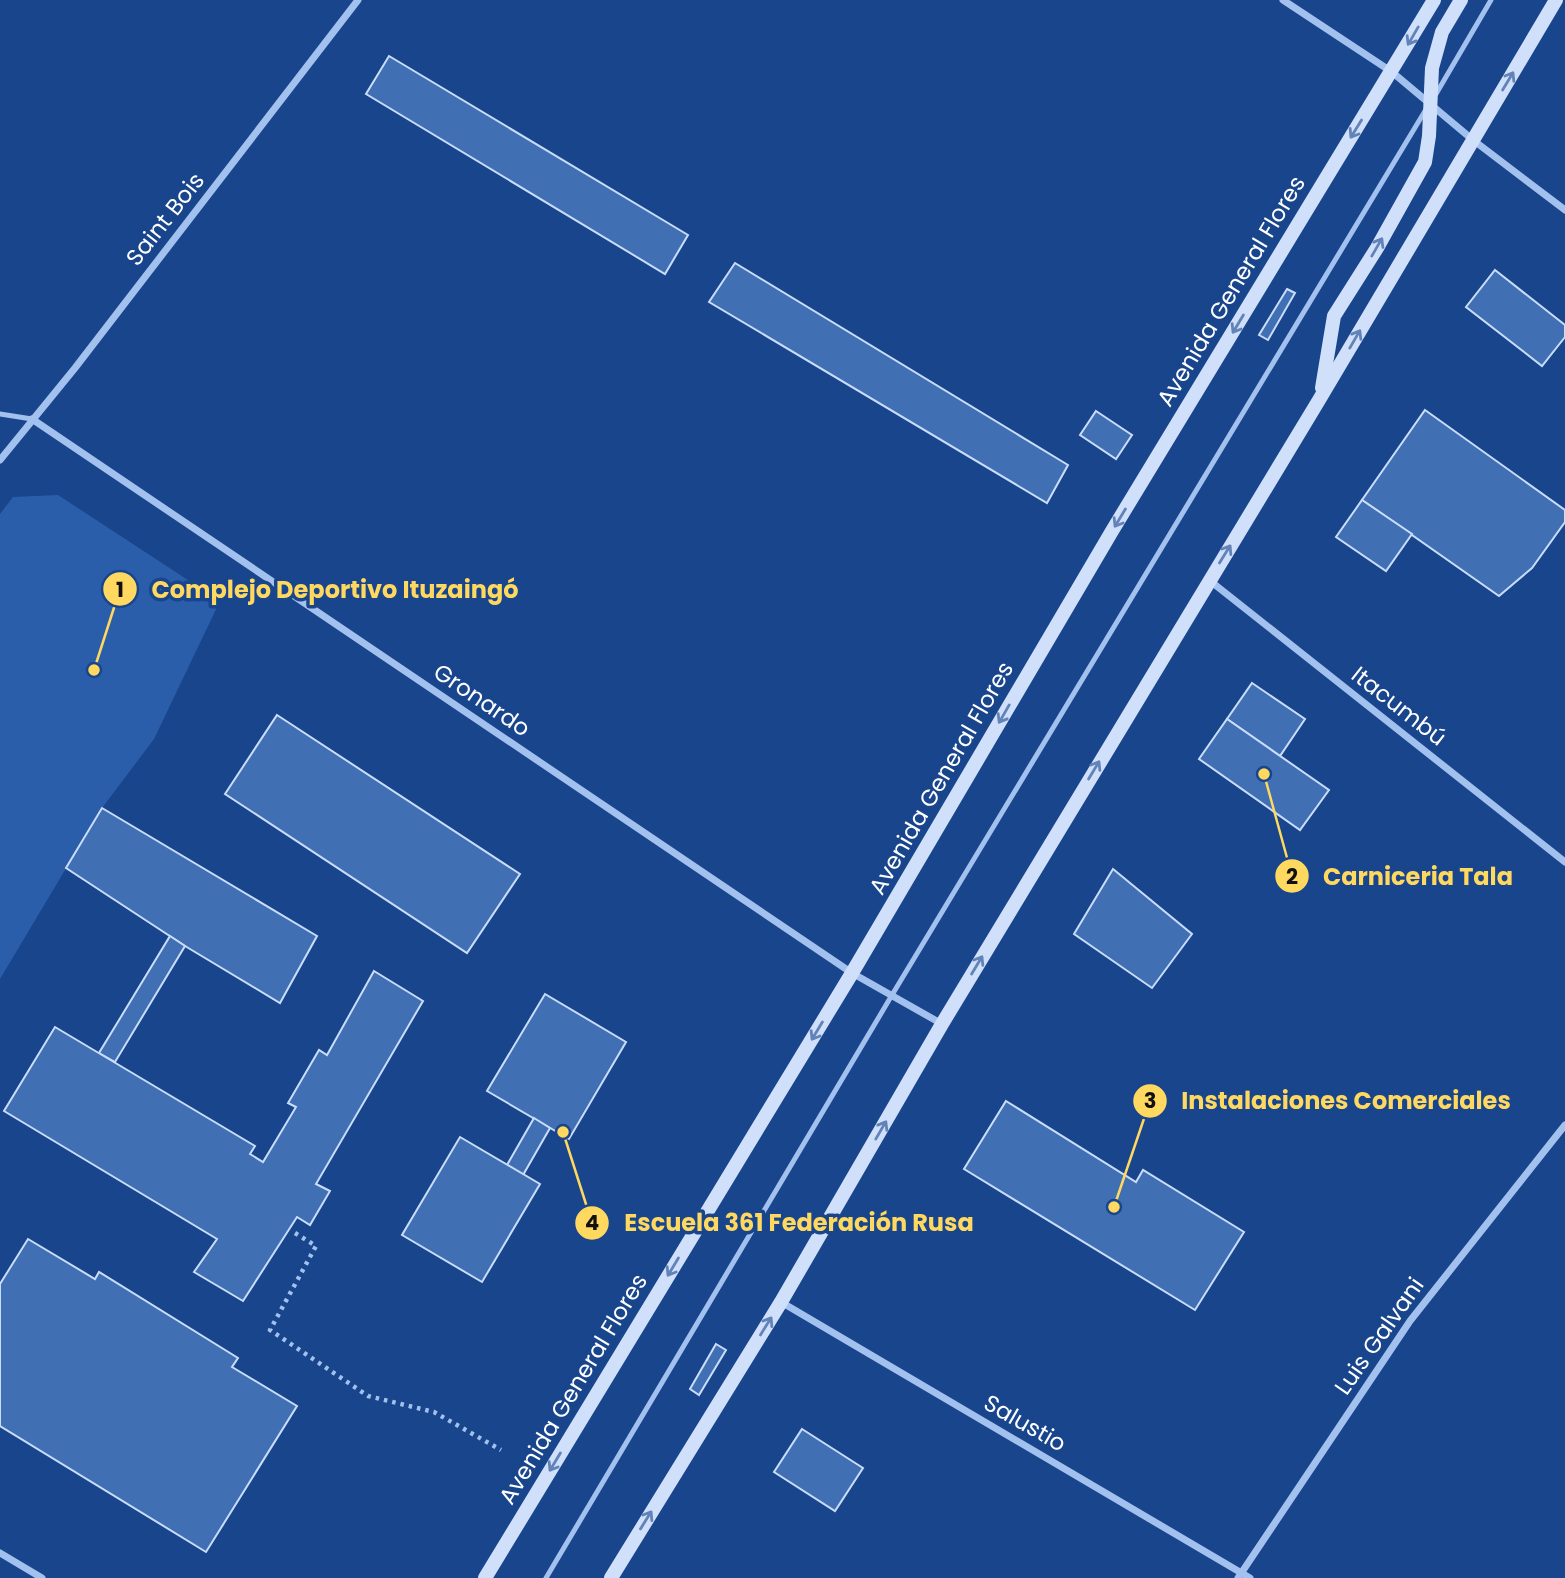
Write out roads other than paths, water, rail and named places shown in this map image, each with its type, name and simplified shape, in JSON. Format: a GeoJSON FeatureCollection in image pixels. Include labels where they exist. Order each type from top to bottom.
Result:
{"type":"FeatureCollection","features":[{"type":"Feature","properties":{"kind":"main road","name":"Avenida General Flores"},"geometry":{"type":"LineString","coordinates":[[485,1578],[852,972],[1112,531],[1434,0]]}},
{"type":"Feature","properties":{"kind":"main road"},"geometry":{"type":"LineString","coordinates":[[1320,400],[1334,316],[1377,248],[1425,162],[1432,68],[1442,32],[1461,0]]}},
{"type":"Feature","properties":{"kind":"main road"},"geometry":{"type":"LineString","coordinates":[[611,1578],[781,1302],[942,1024],[1320,400],[1556,0]]}},
{"type":"Feature","properties":{"kind":"street","name":"Saint Bois"},"geometry":{"type":"LineString","coordinates":[[0,460],[75,368],[358,0]]}},
{"type":"Feature","properties":{"kind":"street"},"geometry":{"type":"LineString","coordinates":[[1283,0],[1392,72],[1473,140],[1565,210]]}},
{"type":"Feature","properties":{"kind":"street","name":"Gronardo"},"geometry":{"type":"LineString","coordinates":[[32,419],[852,972],[942,1024]]}},
{"type":"Feature","properties":{"kind":"street","name":"Itacumbú"},"geometry":{"type":"LineString","coordinates":[[1209,580],[1565,862]]}},
{"type":"Feature","properties":{"kind":"street","name":"Luis Galvani"},"geometry":{"type":"LineString","coordinates":[[1240,1575],[1409,1321],[1565,1125]]}},
{"type":"Feature","properties":{"kind":"street","name":"Salustio"},"geometry":{"type":"LineString","coordinates":[[781,1302],[1240,1575],[1250,1578]]}},
{"type":"Feature","properties":{"kind":"street"},"geometry":{"type":"LineString","coordinates":[[0,1553],[42,1578]]}},
{"type":"Feature","properties":{"kind":"lane"},"geometry":{"type":"LineString","coordinates":[[546,1578],[892,995],[1491,0]]}},
{"type":"Feature","properties":{"kind":"lane","name":"Gronardo"},"geometry":{"type":"LineString","coordinates":[[0,414],[32,419]]}},
{"type":"Feature","properties":{"kind":"place","name":"Complejo Deportivo Ituzaingó"},"geometry":{"type":"Point","coordinates":[94,670]}},
{"type":"Feature","properties":{"kind":"place","name":"Carniceria Tala"},"geometry":{"type":"Point","coordinates":[1264,774]}},
{"type":"Feature","properties":{"kind":"place","name":"Escuela 361 Federación Rusa"},"geometry":{"type":"Point","coordinates":[563,1132]}},
{"type":"Feature","properties":{"kind":"place","name":"Instalaciones Comerciales"},"geometry":{"type":"Point","coordinates":[1114,1207]}}]}
